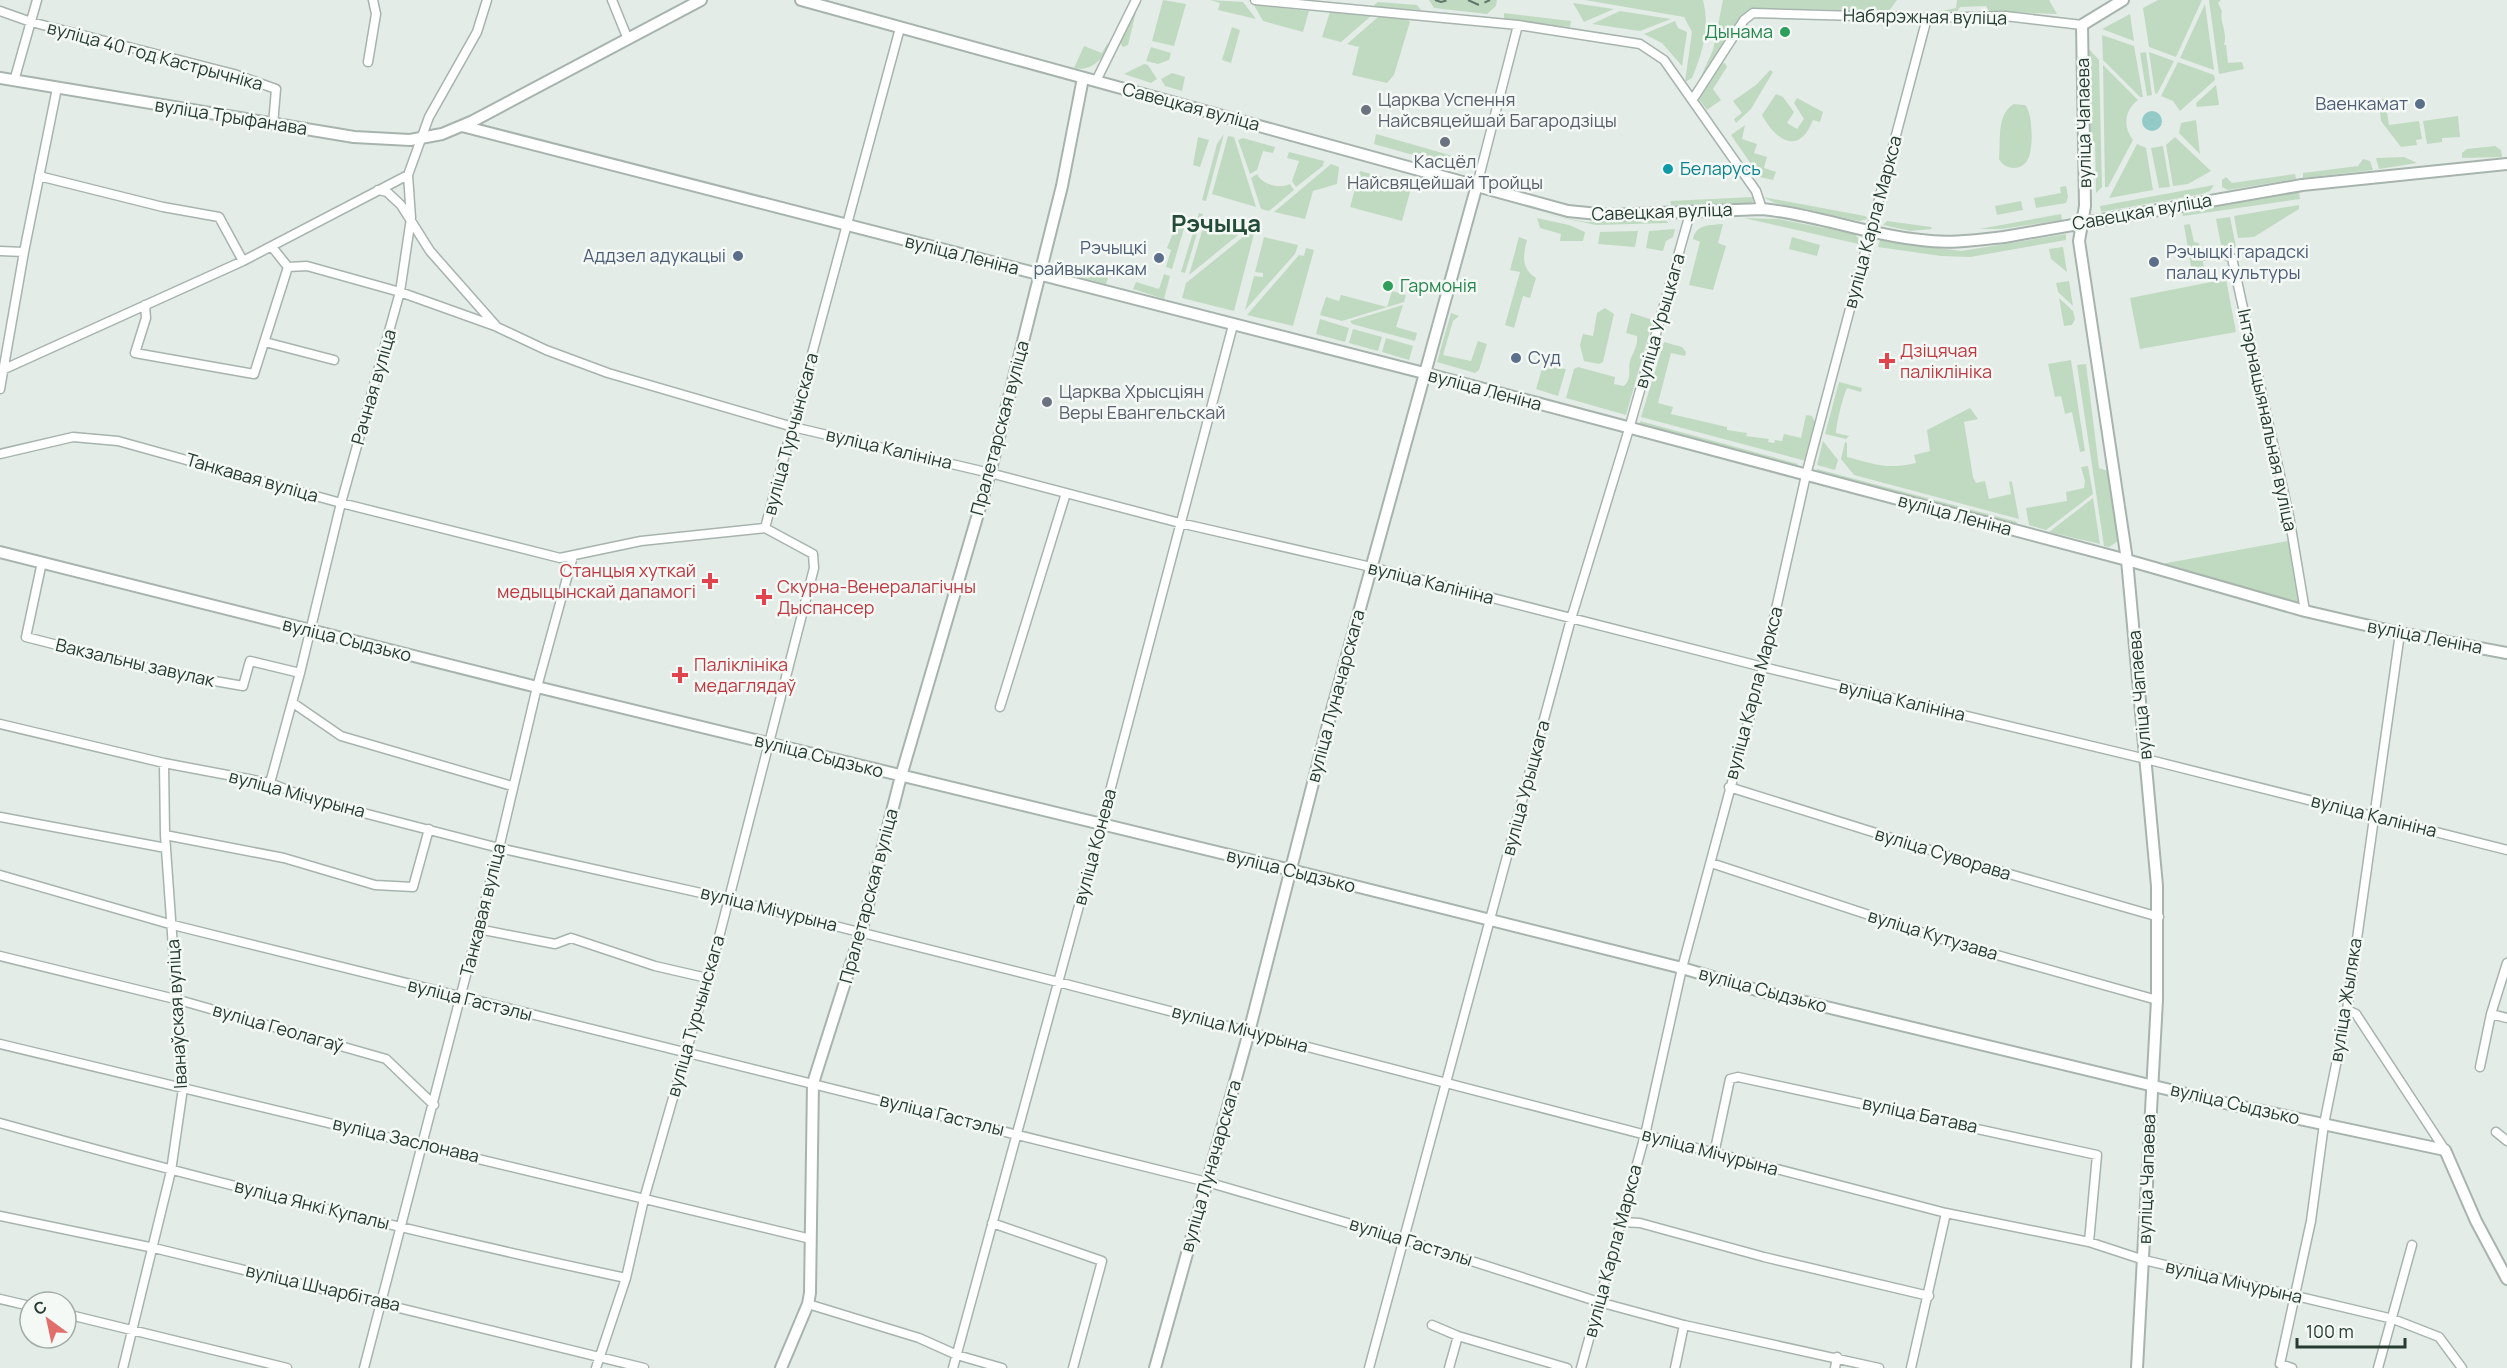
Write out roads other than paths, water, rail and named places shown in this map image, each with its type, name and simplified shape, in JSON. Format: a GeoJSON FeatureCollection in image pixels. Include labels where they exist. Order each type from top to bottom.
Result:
{"type":"FeatureCollection","features":[{"type":"Feature","properties":{"kind":"street"},"geometry":{"type":"LineString","coordinates":[[14,81],[37,0]]}},
{"type":"Feature","properties":{"kind":"street"},"geometry":{"type":"LineString","coordinates":[[368,62],[376,14],[374,0]]}},
{"type":"Feature","properties":{"kind":"street","name":"Рачная вуліца"},"geometry":{"type":"LineString","coordinates":[[270,783],[293,703],[341,503],[400,292],[411,218],[408,175],[429,117],[477,32],[487,0]]}},
{"type":"Feature","properties":{"kind":"street"},"geometry":{"type":"LineString","coordinates":[[612,0],[627,38]]}},
{"type":"Feature","properties":{"kind":"street","name":"вуліца Трыфанава"},"geometry":{"type":"LineString","coordinates":[[0,78],[273,125],[375,139],[422,138],[462,126],[701,0]]}},
{"type":"Feature","properties":{"kind":"street","name":"Савецкая вуліца"},"geometry":{"type":"LineString","coordinates":[[801,0],[1585,214],[1762,209],[1786,211],[1920,240],[1957,243],[2301,185],[2507,164]]}},
{"type":"Feature","properties":{"kind":"street"},"geometry":{"type":"LineString","coordinates":[[1096,81],[1136,0]]}},
{"type":"Feature","properties":{"kind":"street"},"geometry":{"type":"LineString","coordinates":[[1255,0],[1518,25],[1640,44],[1664,60],[1693,99],[1756,191],[1762,209]]}},
{"type":"Feature","properties":{"kind":"street"},"geometry":{"type":"LineString","coordinates":[[2082,25],[2123,0]]}},
{"type":"Feature","properties":{"kind":"street","name":"вуліца 40 год Кастрычніка"},"geometry":{"type":"LineString","coordinates":[[0,12],[234,74],[276,89],[273,125]]}},
{"type":"Feature","properties":{"kind":"street","name":"Набярэжная вуліца"},"geometry":{"type":"LineString","coordinates":[[1693,99],[1746,18],[1753,13],[1927,18],[2005,16],[2082,25]]}},
{"type":"Feature","properties":{"kind":"street","name":"вуліца Карла Маркса"},"geometry":{"type":"LineString","coordinates":[[1581,1368],[1645,1135],[1682,968],[1729,787],[1763,668],[1806,476],[1927,18]]}},
{"type":"Feature","properties":{"kind":"street","name":"вуліца Луначарскага"},"geometry":{"type":"LineString","coordinates":[[1155,1368],[1249,1032],[1290,870],[1477,185],[1518,25]]}},
{"type":"Feature","properties":{"kind":"street","name":"вуліца Чапаева"},"geometry":{"type":"LineString","coordinates":[[2082,25],[2085,206],[2079,241],[2127,560],[2159,917],[2157,1000],[2137,1368]]}},
{"type":"Feature","properties":{"kind":"street","name":"вуліца Турчынскага"},"geometry":{"type":"LineString","coordinates":[[596,1368],[626,1278],[644,1199],[687,1053],[814,568],[813,554],[765,528],[900,28]]}},
{"type":"Feature","properties":{"kind":"street","name":"Пралетарская вуліца"},"geometry":{"type":"LineString","coordinates":[[781,1368],[808,1304],[813,1083],[861,932],[901,776],[990,473],[1062,186],[1083,78]]}},
{"type":"Feature","properties":{"kind":"street"},"geometry":{"type":"LineString","coordinates":[[0,389],[24,252],[57,88]]}},
{"type":"Feature","properties":{"kind":"street","name":"вуліца Леніна"},"geometry":{"type":"LineString","coordinates":[[462,126],[1424,374],[2127,560],[2305,611],[2400,633],[2507,652]]}},
{"type":"Feature","properties":{"kind":"street"},"geometry":{"type":"LineString","coordinates":[[2,370],[243,261],[408,175]]}},
{"type":"Feature","properties":{"kind":"street"},"geometry":{"type":"LineString","coordinates":[[39,176],[163,207],[219,217],[243,261]]}},
{"type":"Feature","properties":{"kind":"street"},"geometry":{"type":"LineString","coordinates":[[378,190],[387,192],[411,218]]}},
{"type":"Feature","properties":{"kind":"street","name":"вуліца Урыцкага"},"geometry":{"type":"LineString","coordinates":[[1369,1368],[1406,1240],[1571,619],[1629,429],[1691,210]]}},
{"type":"Feature","properties":{"kind":"street","name":"вуліца Калініна"},"geometry":{"type":"LineString","coordinates":[[411,218],[430,251],[498,327],[546,350],[608,373],[793,427],[990,473],[1180,523],[1371,567],[1763,668],[2146,759],[2507,850]]}},
{"type":"Feature","properties":{"kind":"street"},"geometry":{"type":"LineString","coordinates":[[272,247],[288,267]]}},
{"type":"Feature","properties":{"kind":"street"},"geometry":{"type":"LineString","coordinates":[[0,251],[24,252]]}},
{"type":"Feature","properties":{"kind":"street","name":"Інтэрнацыянальная вуліца"},"geometry":{"type":"LineString","coordinates":[[2205,255],[2221,252],[2232,258],[2289,516],[2305,611]]}},
{"type":"Feature","properties":{"kind":"street"},"geometry":{"type":"LineString","coordinates":[[288,267],[307,266],[400,292],[498,327]]}},
{"type":"Feature","properties":{"kind":"street"},"geometry":{"type":"LineString","coordinates":[[145,305],[146,318],[135,353],[254,374],[288,267]]}},
{"type":"Feature","properties":{"kind":"street","name":"вуліца Конева"},"geometry":{"type":"LineString","coordinates":[[953,1368],[1101,825],[1233,324]]}},
{"type":"Feature","properties":{"kind":"street"},"geometry":{"type":"LineString","coordinates":[[265,342],[334,360]]}},
{"type":"Feature","properties":{"kind":"street","name":"Танкавая вуліца"},"geometry":{"type":"LineString","coordinates":[[0,454],[73,437],[118,441],[341,503],[560,558],[641,541],[765,528]]}},
{"type":"Feature","properties":{"kind":"street"},"geometry":{"type":"LineString","coordinates":[[1000,707],[1066,493]]}},
{"type":"Feature","properties":{"kind":"street","name":"вуліца Сыдзько"},"geometry":{"type":"LineString","coordinates":[[0,552],[309,631],[1290,870],[1490,922],[1682,968],[1772,994],[2324,1125],[2445,1150]]}},
{"type":"Feature","properties":{"kind":"street","name":"Танкавая вуліца"},"geometry":{"type":"LineString","coordinates":[[364,1368],[434,1105],[537,687],[573,556]]}},
{"type":"Feature","properties":{"kind":"street","name":"Вакзальны завулак"},"geometry":{"type":"LineString","coordinates":[[42,562],[27,638],[209,682],[243,686],[250,661],[300,673]]}},
{"type":"Feature","properties":{"kind":"street","name":"вуліца Жыляка"},"geometry":{"type":"LineString","coordinates":[[2292,1368],[2280,1364],[2311,1221],[2324,1125],[2347,1010],[2400,633]]}},
{"type":"Feature","properties":{"kind":"street"},"geometry":{"type":"LineString","coordinates":[[293,703],[341,736],[512,786]]}},
{"type":"Feature","properties":{"kind":"street","name":"вуліца Мічурына"},"geometry":{"type":"LineString","coordinates":[[0,724],[164,763],[270,783],[313,800],[499,848],[728,899],[861,932],[1946,1213],[2089,1242],[2144,1260],[2392,1319],[2439,1337],[2462,1368]]}},
{"type":"Feature","properties":{"kind":"street","name":"Іванаўская вуліца"},"geometry":{"type":"LineString","coordinates":[[123,1368],[134,1331],[171,1171],[183,1088],[165,835],[164,763]]}},
{"type":"Feature","properties":{"kind":"street","name":"вуліца Суворава"},"geometry":{"type":"LineString","coordinates":[[1729,787],[1978,865],[2159,917]]}},
{"type":"Feature","properties":{"kind":"street"},"geometry":{"type":"LineString","coordinates":[[0,817],[166,848]]}},
{"type":"Feature","properties":{"kind":"street"},"geometry":{"type":"LineString","coordinates":[[165,835],[284,858],[375,885],[413,887],[429,829]]}},
{"type":"Feature","properties":{"kind":"street","name":"вуліца Кутузава"},"geometry":{"type":"LineString","coordinates":[[1711,863],[1954,943],[2157,1000]]}},
{"type":"Feature","properties":{"kind":"street","name":"вуліца Гастэлы"},"geometry":{"type":"LineString","coordinates":[[0,875],[173,926],[1207,1182],[1406,1240],[1599,1302],[1684,1325],[1880,1368]]}},
{"type":"Feature","properties":{"kind":"street"},"geometry":{"type":"LineString","coordinates":[[478,929],[555,944],[571,938],[655,966],[707,978]]}},
{"type":"Feature","properties":{"kind":"street","name":"вуліца Геолагаў"},"geometry":{"type":"LineString","coordinates":[[0,956],[178,1000],[386,1059],[434,1105]]}},
{"type":"Feature","properties":{"kind":"street"},"geometry":{"type":"LineString","coordinates":[[2480,1067],[2491,1014],[2507,963]]}},
{"type":"Feature","properties":{"kind":"street"},"geometry":{"type":"LineString","coordinates":[[2347,1010],[2356,1014],[2445,1150],[2476,1221],[2507,1279]]}},
{"type":"Feature","properties":{"kind":"street"},"geometry":{"type":"LineString","coordinates":[[2491,1014],[2507,1018]]}},
{"type":"Feature","properties":{"kind":"street","name":"вуліца Заслонава"},"geometry":{"type":"LineString","coordinates":[[0,1044],[423,1143],[811,1239]]}},
{"type":"Feature","properties":{"kind":"street","name":"вуліца Батава"},"geometry":{"type":"LineString","coordinates":[[1714,1154],[1730,1079],[1738,1077],[2097,1155],[2089,1242]]}},
{"type":"Feature","properties":{"kind":"street","name":"вуліца Янкі Купалы"},"geometry":{"type":"LineString","coordinates":[[0,1124],[171,1171],[401,1227],[626,1278]]}},
{"type":"Feature","properties":{"kind":"street"},"geometry":{"type":"LineString","coordinates":[[2496,1132],[2507,1141]]}},
{"type":"Feature","properties":{"kind":"street"},"geometry":{"type":"LineString","coordinates":[[1911,1368],[1946,1213]]}},
{"type":"Feature","properties":{"kind":"street","name":"вуліца Шчарбітава"},"geometry":{"type":"LineString","coordinates":[[0,1216],[154,1248],[644,1368]]}},
{"type":"Feature","properties":{"kind":"street"},"geometry":{"type":"LineString","coordinates":[[1622,1222],[1640,1223],[1764,1257],[1929,1296]]}},
{"type":"Feature","properties":{"kind":"street"},"geometry":{"type":"LineString","coordinates":[[992,1223],[1102,1262],[1073,1368]]}},
{"type":"Feature","properties":{"kind":"street"},"geometry":{"type":"LineString","coordinates":[[2378,1368],[2412,1245]]}},
{"type":"Feature","properties":{"kind":"street"},"geometry":{"type":"LineString","coordinates":[[0,1299],[18,1303]]}},
{"type":"Feature","properties":{"kind":"street"},"geometry":{"type":"LineString","coordinates":[[808,1304],[919,1338],[957,1355],[1002,1368]]}},
{"type":"Feature","properties":{"kind":"street"},"geometry":{"type":"LineString","coordinates":[[78,1317],[287,1368]]}},
{"type":"Feature","properties":{"kind":"street"},"geometry":{"type":"LineString","coordinates":[[1432,1325],[1458,1336],[1567,1368]]}},
{"type":"Feature","properties":{"kind":"street"},"geometry":{"type":"LineString","coordinates":[[1675,1368],[1684,1325]]}},
{"type":"Feature","properties":{"kind":"street"},"geometry":{"type":"LineString","coordinates":[[1449,1368],[1458,1336]]}},
{"type":"Feature","properties":{"kind":"street"},"geometry":{"type":"LineString","coordinates":[[1835,1368],[1837,1357]]}},
{"type":"Feature","properties":{"kind":"water"},"geometry":{"type":"Polygon","coordinates":[[[2148,111],[2156,111],[2162,117],[2162,125],[2156,131],[2148,131],[2142,125],[2142,117],[2148,111]]]}},
{"type":"Feature","properties":{"kind":"railway"},"geometry":{"type":"LineString","coordinates":[[1435,0],[1441,2],[1448,0]]}},
{"type":"Feature","properties":{"kind":"railway"},"geometry":{"type":"LineString","coordinates":[[1468,0],[1479,5],[1490,0]]}},
{"type":"Feature","properties":{"kind":"place","name":"Дынама"},"geometry":{"type":"Point","coordinates":[1785,32]}},
{"type":"Feature","properties":{"kind":"place","name":"Ваенкамат"},"geometry":{"type":"Point","coordinates":[2420,104]}},
{"type":"Feature","properties":{"kind":"place","name":"Царква Успення Найсвяцейшай Багародзіцы"},"geometry":{"type":"Point","coordinates":[1366,110]}},
{"type":"Feature","properties":{"kind":"place","name":"Касцёл Найсвяцейшай Тройцы"},"geometry":{"type":"Point","coordinates":[1445,142]}},
{"type":"Feature","properties":{"kind":"place","name":"Беларусь"},"geometry":{"type":"Point","coordinates":[1668,169]}},
{"type":"Feature","properties":{"kind":"place","name":"Аддзел адукацыі"},"geometry":{"type":"Point","coordinates":[738,256]}},
{"type":"Feature","properties":{"kind":"place","name":"Рэчыцкі райвыканкам"},"geometry":{"type":"Point","coordinates":[1159,258]}},
{"type":"Feature","properties":{"kind":"place","name":"Рэчыцкі гарадскі палац культуры"},"geometry":{"type":"Point","coordinates":[2154,262]}},
{"type":"Feature","properties":{"kind":"place","name":"Гармонія"},"geometry":{"type":"Point","coordinates":[1388,286]}},
{"type":"Feature","properties":{"kind":"place","name":"Суд"},"geometry":{"type":"Point","coordinates":[1516,358]}},
{"type":"Feature","properties":{"kind":"place","name":"Дзіцячая паліклініка"},"geometry":{"type":"Point","coordinates":[1887,361]}},
{"type":"Feature","properties":{"kind":"place","name":"Царква Хрысціян Веры Евангельскай"},"geometry":{"type":"Point","coordinates":[1047,402]}},
{"type":"Feature","properties":{"kind":"place","name":"Станцыя хуткай медыцынскай дапамогі"},"geometry":{"type":"Point","coordinates":[710,581]}},
{"type":"Feature","properties":{"kind":"place","name":"Скурна-Венералагічны Дыспансер"},"geometry":{"type":"Point","coordinates":[764,597]}},
{"type":"Feature","properties":{"kind":"place","name":"Паліклініка медаглядаў"},"geometry":{"type":"Point","coordinates":[680,675]}},
{"type":"Feature","properties":{"kind":"district","name":"Рэчыца"},"geometry":{"type":"Point","coordinates":[1216,224]}}]}
